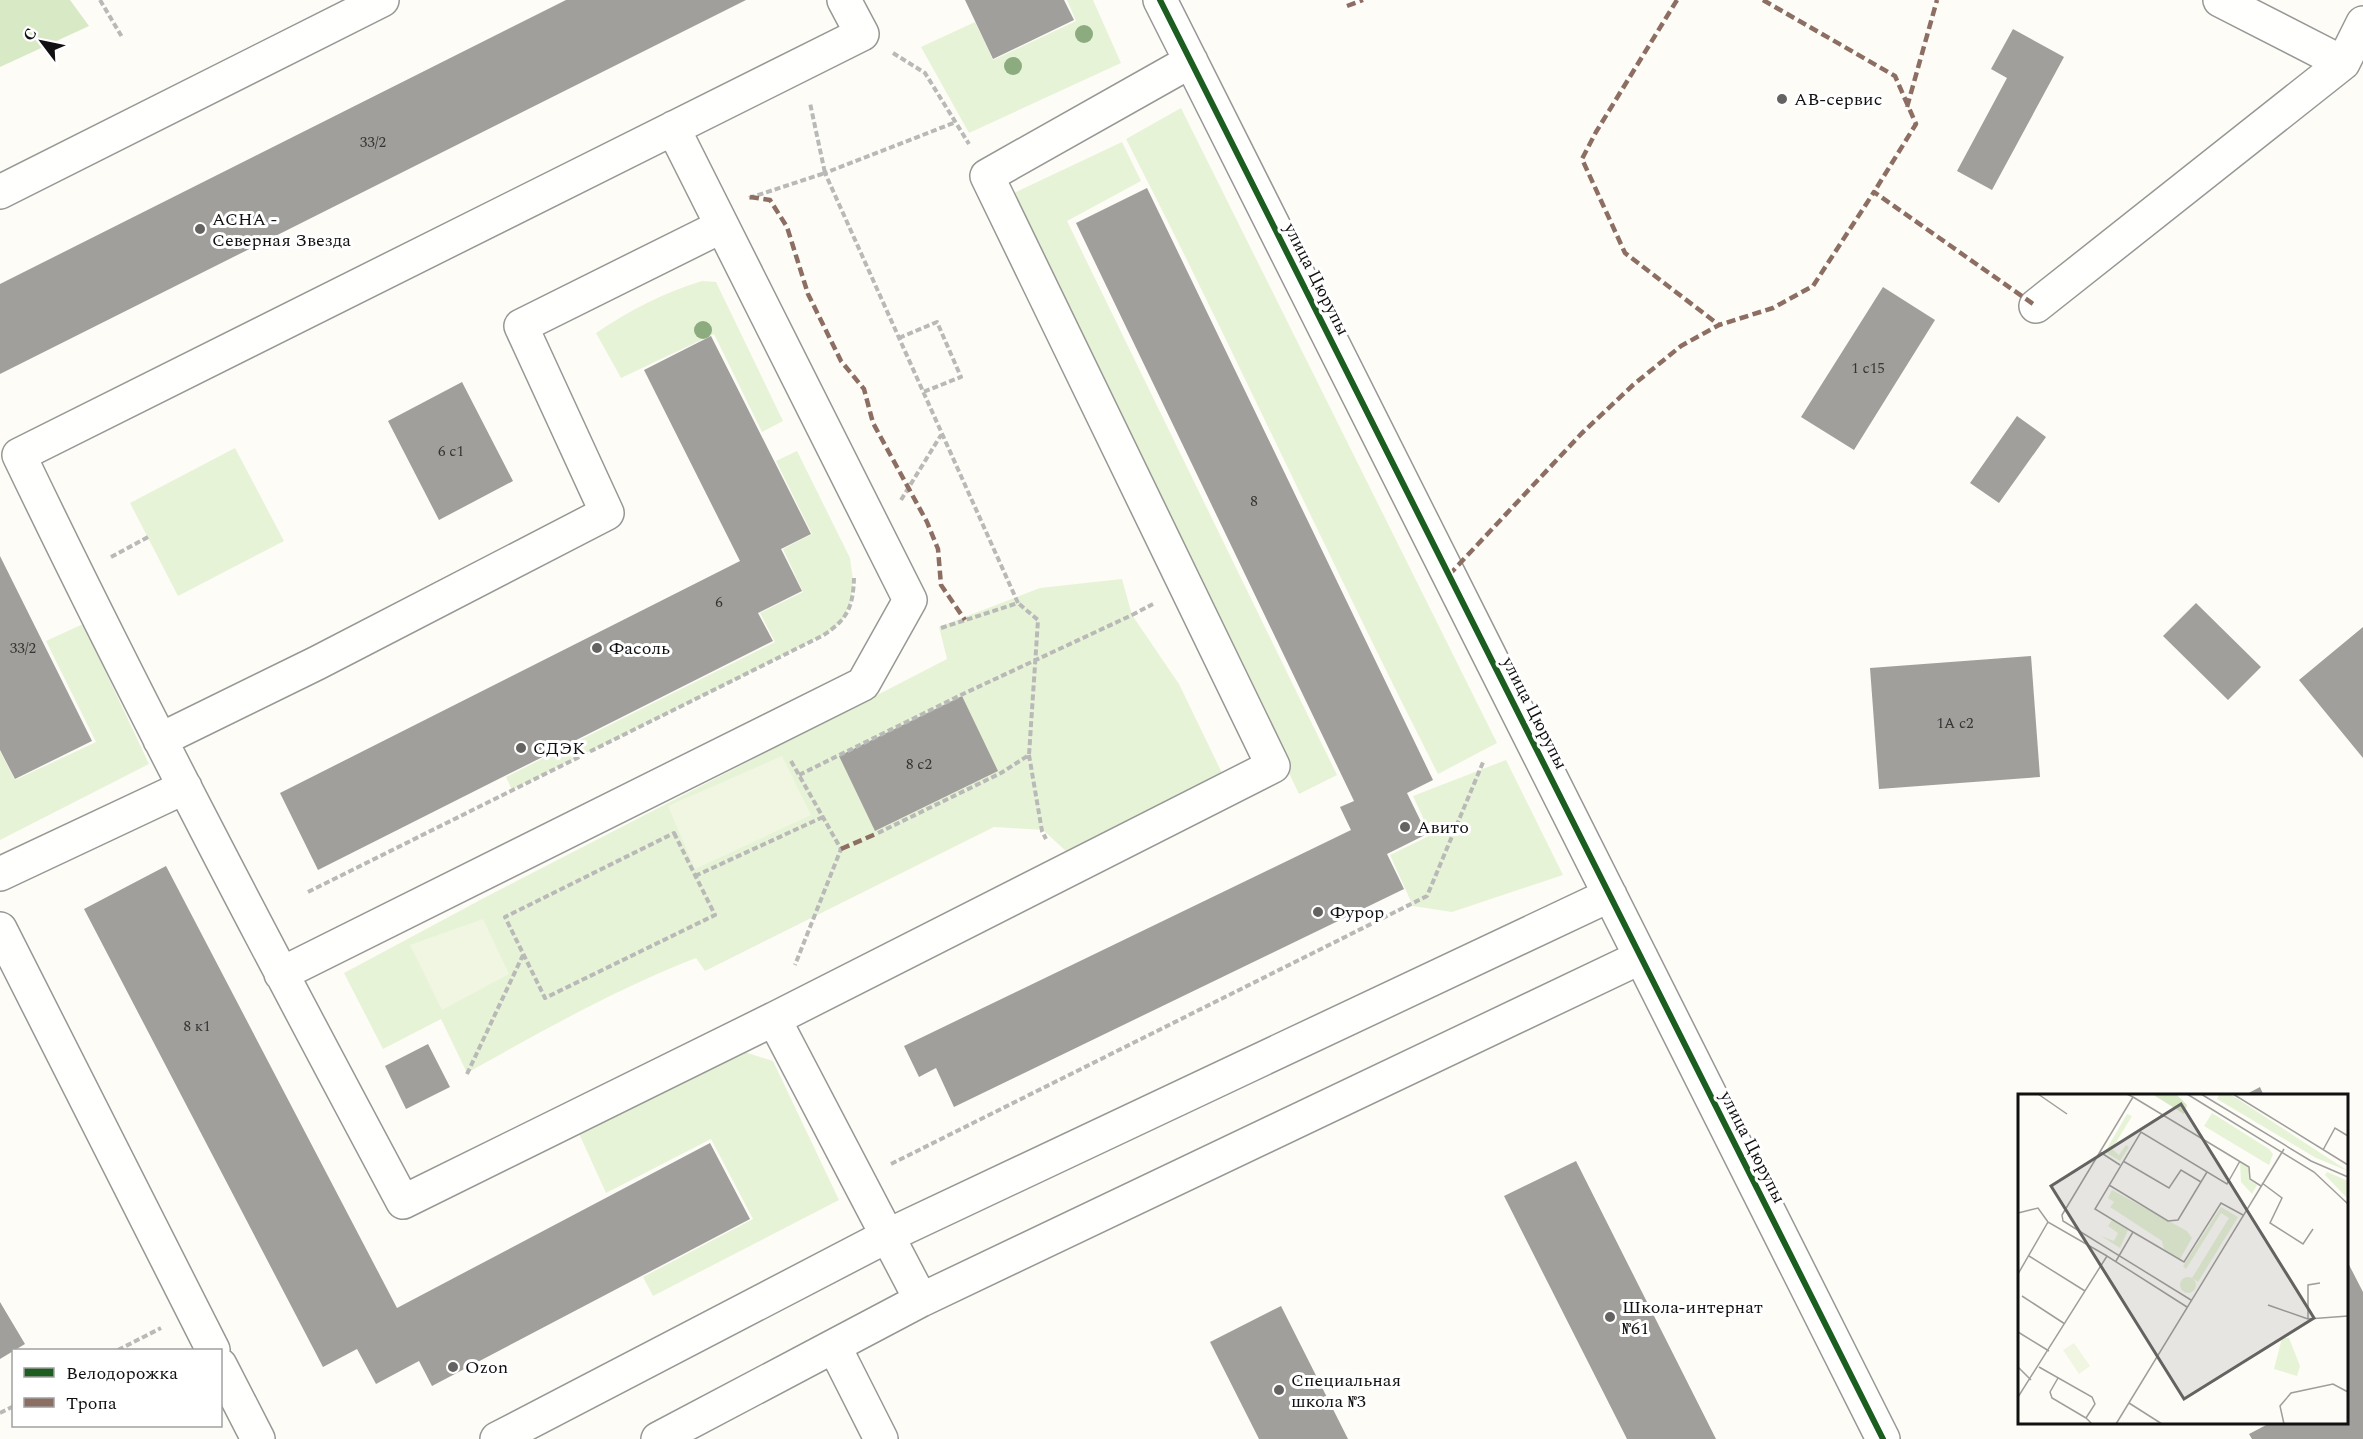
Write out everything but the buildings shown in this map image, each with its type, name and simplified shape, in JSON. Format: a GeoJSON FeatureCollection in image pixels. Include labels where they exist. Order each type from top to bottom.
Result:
{"type":"FeatureCollection","features":[{"type":"Feature","properties":{"kind":"street"},"geometry":{"type":"LineString","coordinates":[[0,192],[382,0]]}},
{"type":"Feature","properties":{"kind":"street"},"geometry":{"type":"LineString","coordinates":[[844,0],[862,34],[19,455],[160,740],[281,974],[403,1202],[1273,766],[987,176],[1191,61]]}},
{"type":"Feature","properties":{"kind":"street","name":"улица Цюрупы"},"geometry":{"type":"LineString","coordinates":[[1160,0],[1883,1439]]}},
{"type":"Feature","properties":{"kind":"street"},"geometry":{"type":"LineString","coordinates":[[2220,0],[2343,63]]}},
{"type":"Feature","properties":{"kind":"street"},"geometry":{"type":"LineString","coordinates":[[2036,306],[2343,63],[2363,23]]}},
{"type":"Feature","properties":{"kind":"street"},"geometry":{"type":"LineString","coordinates":[[281,974],[863,684],[910,600],[673,128]]}},
{"type":"Feature","properties":{"kind":"street"},"geometry":{"type":"LineString","coordinates":[[160,740],[317,663],[607,513],[521,326],[722,226]]}},
{"type":"Feature","properties":{"kind":"street"},"geometry":{"type":"LineString","coordinates":[[0,874],[185,787]]}},
{"type":"Feature","properties":{"kind":"street"},"geometry":{"type":"LineString","coordinates":[[497,1439],[887,1236],[1610,895]]}},
{"type":"Feature","properties":{"kind":"street"},"geometry":{"type":"LineString","coordinates":[[0,929],[212,1349]]}},
{"type":"Feature","properties":{"kind":"street"},"geometry":{"type":"LineString","coordinates":[[658,1439],[921,1300],[1641,957]]}},
{"type":"Feature","properties":{"kind":"street"},"geometry":{"type":"LineString","coordinates":[[774,1018],[921,1300]]}},
{"type":"Feature","properties":{"kind":"street"},"geometry":{"type":"LineString","coordinates":[[834,1346],[881,1439]]}},
{"type":"Feature","properties":{"kind":"street"},"geometry":{"type":"LineString","coordinates":[[222,1369],[258,1439]]}},
{"type":"Feature","properties":{"kind":"path"},"geometry":{"type":"LineString","coordinates":[[100,0],[122,37]]}},
{"type":"Feature","properties":{"kind":"path"},"geometry":{"type":"LineString","coordinates":[[862,34],[925,73],[987,176]]}},
{"type":"Feature","properties":{"kind":"path"},"geometry":{"type":"LineString","coordinates":[[802,64],[825,173],[1018,603],[1038,620],[1029,755],[1042,831]]}},
{"type":"Feature","properties":{"kind":"path"},"geometry":{"type":"LineString","coordinates":[[750,197],[825,173],[956,122]]}},
{"type":"Feature","properties":{"kind":"path"},"geometry":{"type":"LineString","coordinates":[[899,338],[937,322],[960,377],[923,392]]}},
{"type":"Feature","properties":{"kind":"path"},"geometry":{"type":"LineString","coordinates":[[871,524],[889,516],[909,489],[942,434]]}},
{"type":"Feature","properties":{"kind":"path"},"geometry":{"type":"LineString","coordinates":[[308,892],[822,636],[837,626],[847,615],[854,595],[853,568]]}},
{"type":"Feature","properties":{"kind":"path"},"geometry":{"type":"LineString","coordinates":[[941,628],[1018,603]]}},
{"type":"Feature","properties":{"kind":"path"},"geometry":{"type":"LineString","coordinates":[[799,775],[1132,615]]}},
{"type":"Feature","properties":{"kind":"path"},"geometry":{"type":"LineString","coordinates":[[774,728],[841,849],[795,966]]}},
{"type":"Feature","properties":{"kind":"path"},"geometry":{"type":"LineString","coordinates":[[878,833],[1000,773],[1029,755]]}},
{"type":"Feature","properties":{"kind":"path"},"geometry":{"type":"LineString","coordinates":[[883,1167],[1427,896],[1484,760]]}},
{"type":"Feature","properties":{"kind":"path"},"geometry":{"type":"LineString","coordinates":[[695,876],[823,817]]}},
{"type":"Feature","properties":{"kind":"path"},"geometry":{"type":"LineString","coordinates":[[674,833],[715,915],[545,998],[523,955],[505,917],[674,833]]}},
{"type":"Feature","properties":{"kind":"path"},"geometry":{"type":"LineString","coordinates":[[467,1074],[523,955]]}},
{"type":"Feature","properties":{"kind":"path"},"geometry":{"type":"LineString","coordinates":[[120,1349],[193,1311]]}},
{"type":"Feature","properties":{"kind":"green space"},"geometry":{"type":"Polygon","coordinates":[[[0,0],[70,0],[89,26],[0,67],[0,0]]]}},
{"type":"Feature","properties":{"kind":"green space"},"geometry":{"type":"Polygon","coordinates":[[[1067,0],[1093,0],[1121,63],[969,133],[921,47],[975,22],[993,60],[1076,21],[1067,0]]]}},
{"type":"Feature","properties":{"kind":"green space"},"geometry":{"type":"Polygon","coordinates":[[[1181,108],[1497,743],[1438,774],[1126,139],[1181,108]]]}},
{"type":"Feature","properties":{"kind":"green space"},"geometry":{"type":"Polygon","coordinates":[[[1122,142],[1141,181],[1067,221],[1337,775],[1299,794],[1012,194],[1122,142]]]}},
{"type":"Feature","properties":{"kind":"green space"},"geometry":{"type":"Polygon","coordinates":[[[702,281],[716,282],[783,421],[762,432],[714,334],[621,378],[596,333],[647,303],[702,281]]]}},
{"type":"Feature","properties":{"kind":"green space"},"geometry":{"type":"Polygon","coordinates":[[[235,448],[284,541],[178,596],[130,503],[235,448]]]}},
{"type":"Feature","properties":{"kind":"green space"},"geometry":{"type":"Polygon","coordinates":[[[797,451],[850,558],[853,580],[851,602],[842,621],[829,632],[512,790],[506,777],[775,642],[760,613],[803,592],[783,549],[812,534],[776,461],[797,451]]]}},
{"type":"Feature","properties":{"kind":"green space"},"geometry":{"type":"Polygon","coordinates":[[[1122,579],[1132,615],[1179,684],[1223,775],[1067,852],[1043,830],[994,827],[705,971],[696,958],[637,983],[551,1026],[467,1073],[441,1019],[383,1049],[344,973],[484,898],[947,659],[939,627],[1040,588],[1122,579]]]}},
{"type":"Feature","properties":{"kind":"green space"},"geometry":{"type":"Polygon","coordinates":[[[83,624],[149,764],[0,840],[0,751],[15,780],[96,742],[46,641],[83,624]]]}},
{"type":"Feature","properties":{"kind":"green space"},"geometry":{"type":"Polygon","coordinates":[[[782,756],[811,815],[695,869],[668,806],[782,756]]]}},
{"type":"Feature","properties":{"kind":"green space"},"geometry":{"type":"Polygon","coordinates":[[[1506,760],[1563,875],[1452,912],[1413,906],[1390,855],[1431,835],[1413,796],[1506,760]]]}},
{"type":"Feature","properties":{"kind":"green space"},"geometry":{"type":"Polygon","coordinates":[[[483,919],[509,974],[442,1010],[410,945],[483,919]]]}},
{"type":"Feature","properties":{"kind":"green space"},"geometry":{"type":"Polygon","coordinates":[[[735,1049],[773,1061],[839,1200],[653,1296],[643,1277],[753,1219],[711,1139],[606,1193],[576,1127],[735,1049]]]}},
{"type":"Feature","properties":{"kind":"marked path"},"geometry":{"type":"LineString","coordinates":[[1347,6],[1363,0]]}},
{"type":"Feature","properties":{"kind":"marked path"},"geometry":{"type":"LineString","coordinates":[[1677,0],[1596,132],[1582,159],[1625,253],[1719,325]]}},
{"type":"Feature","properties":{"kind":"marked path"},"geometry":{"type":"LineString","coordinates":[[1763,0],[1895,76],[1916,124],[1874,192]]}},
{"type":"Feature","properties":{"kind":"marked path"},"geometry":{"type":"LineString","coordinates":[[1907,107],[1937,0]]}},
{"type":"Feature","properties":{"kind":"marked path"},"geometry":{"type":"LineString","coordinates":[[1449,575],[1582,433],[1633,385],[1681,346],[1719,325],[1773,308],[1813,286],[1874,192],[2036,306]]}},
{"type":"Feature","properties":{"kind":"marked path"},"geometry":{"type":"LineString","coordinates":[[750,197],[770,200],[787,227],[808,294],[841,361],[864,389],[873,423],[927,522],[938,549],[941,585],[965,620]]}},
{"type":"Feature","properties":{"kind":"marked path"},"geometry":{"type":"LineString","coordinates":[[841,849],[878,833]]}},
{"type":"Feature","properties":{"kind":"cycle path"},"geometry":{"type":"LineString","coordinates":[[1160,0],[1883,1439]]}},
{"type":"Feature","properties":{"kind":"place","name":"АВ-сервис"},"geometry":{"type":"Point","coordinates":[1782,99]}},
{"type":"Feature","properties":{"kind":"place","name":"АСНА - Северная Звезда"},"geometry":{"type":"Point","coordinates":[200,229]}},
{"type":"Feature","properties":{"kind":"place","name":"Фасоль"},"geometry":{"type":"Point","coordinates":[597,648]}},
{"type":"Feature","properties":{"kind":"place","name":"СДЭК"},"geometry":{"type":"Point","coordinates":[521,748]}},
{"type":"Feature","properties":{"kind":"place","name":"Авито"},"geometry":{"type":"Point","coordinates":[1405,827]}},
{"type":"Feature","properties":{"kind":"place","name":"Фурор"},"geometry":{"type":"Point","coordinates":[1318,912]}},
{"type":"Feature","properties":{"kind":"place","name":"Школа-интернат №61"},"geometry":{"type":"Point","coordinates":[1610,1317]}},
{"type":"Feature","properties":{"kind":"place","name":"Ozon"},"geometry":{"type":"Point","coordinates":[453,1367]}},
{"type":"Feature","properties":{"kind":"place","name":"Специальная школа №3"},"geometry":{"type":"Point","coordinates":[1279,1390]}}]}
